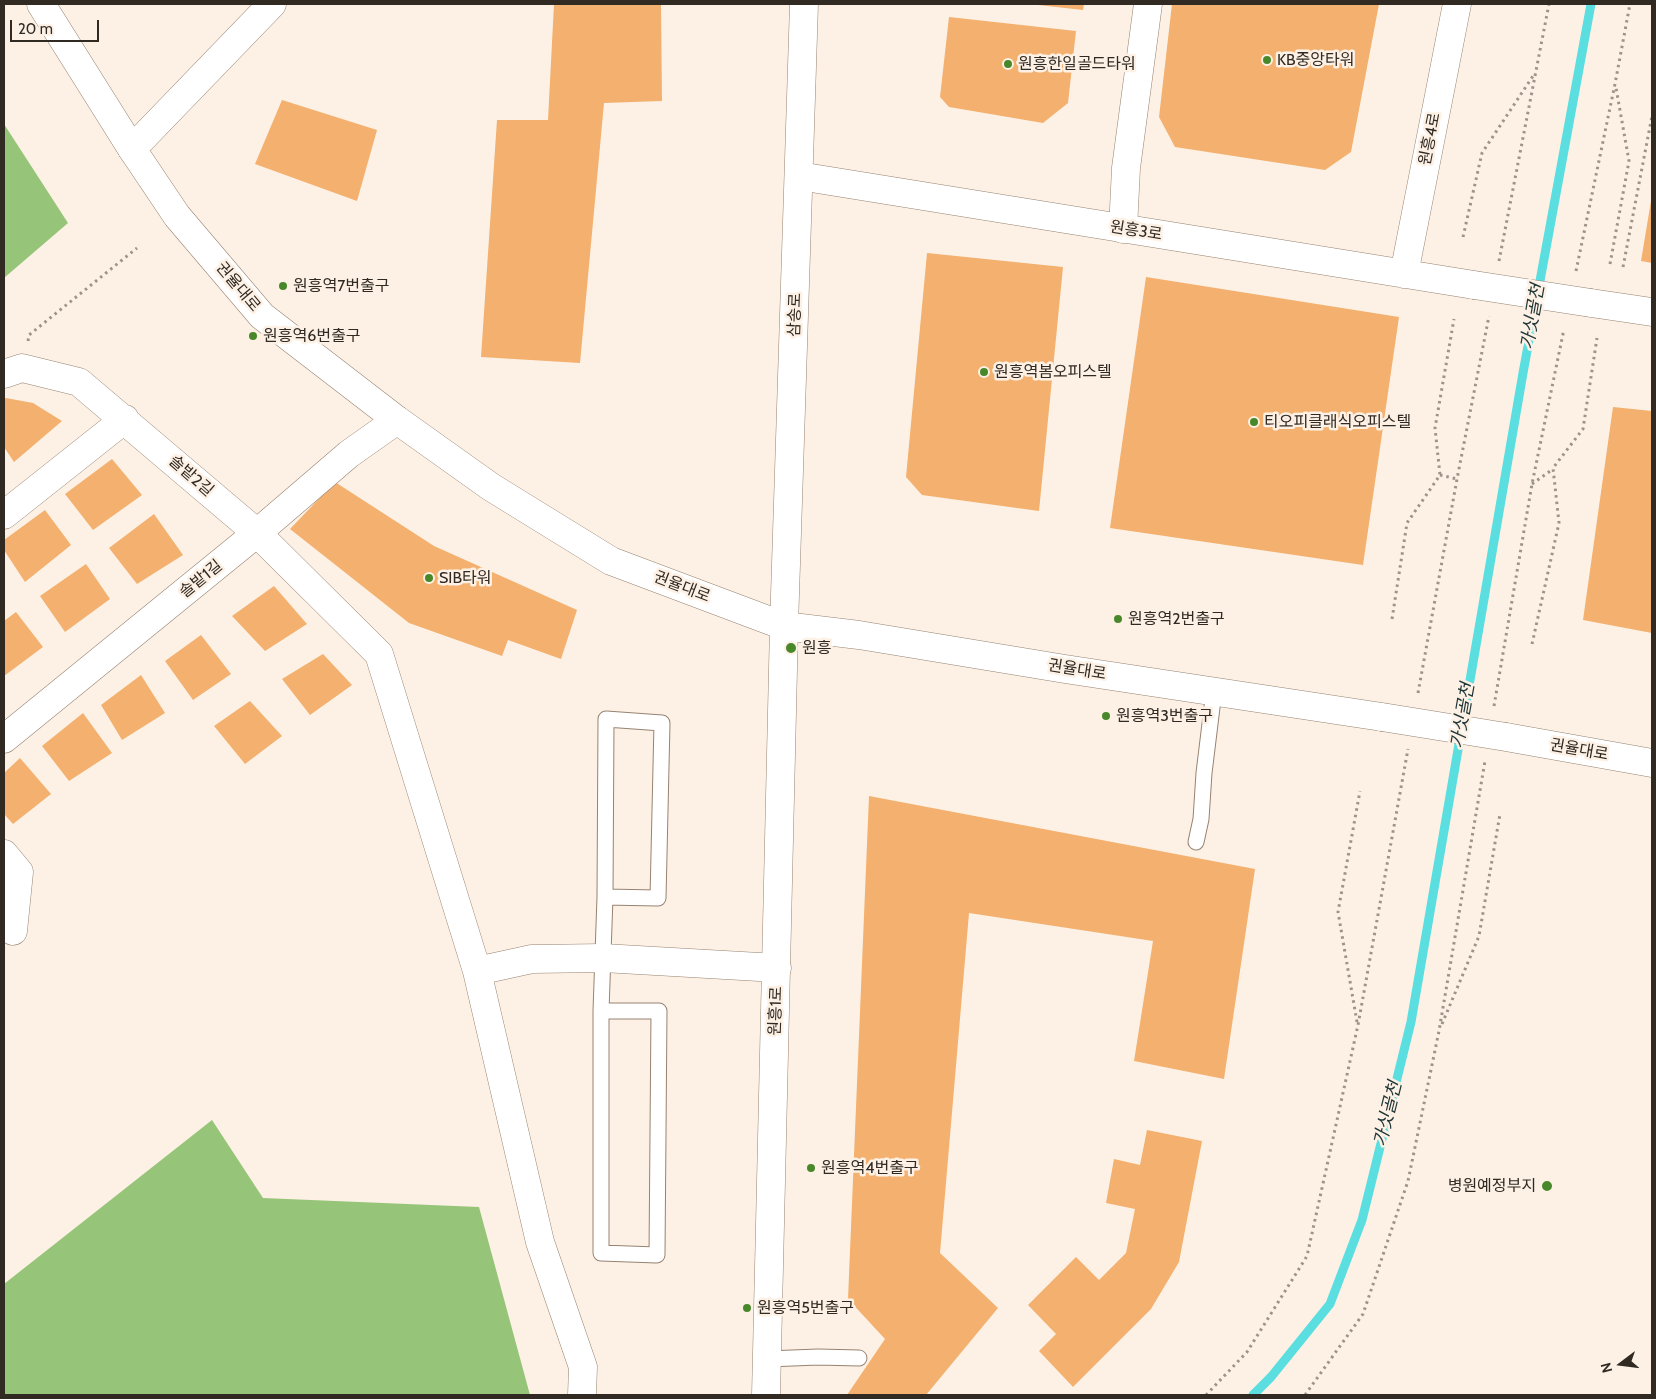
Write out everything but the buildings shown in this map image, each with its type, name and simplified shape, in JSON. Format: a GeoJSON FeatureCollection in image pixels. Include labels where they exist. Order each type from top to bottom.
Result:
{"type":"FeatureCollection","features":[{"type":"Feature","properties":{"kind":"street","name":"권율대로"},"geometry":{"type":"LineString","coordinates":[[41,4],[132,149],[177,216],[262,316],[397,420],[490,487],[611,561],[784,626],[859,635],[1382,717],[1652,762]]}},
{"type":"Feature","properties":{"kind":"street"},"geometry":{"type":"LineString","coordinates":[[132,149],[272,4]]}},
{"type":"Feature","properties":{"kind":"street","name":"삼송로"},"geometry":{"type":"LineString","coordinates":[[784,626],[804,4]]}},
{"type":"Feature","properties":{"kind":"street"},"geometry":{"type":"LineString","coordinates":[[1123,229],[1126,168],[1148,4]]}},
{"type":"Feature","properties":{"kind":"street","name":"원흥4로"},"geometry":{"type":"LineString","coordinates":[[1404,274],[1457,4]]}},
{"type":"Feature","properties":{"kind":"street","name":"원흥3로"},"geometry":{"type":"LineString","coordinates":[[799,176],[1404,274],[1652,312]]}},
{"type":"Feature","properties":{"kind":"street","name":"솔밭2길"},"geometry":{"type":"LineString","coordinates":[[13,371],[79,382],[125,419],[257,533],[379,654],[477,970],[540,1242],[584,1367],[582,1395]]}},
{"type":"Feature","properties":{"kind":"street"},"geometry":{"type":"LineString","coordinates":[[4,515],[125,419]]}},
{"type":"Feature","properties":{"kind":"street","name":"솔밭1길"},"geometry":{"type":"LineString","coordinates":[[4,739],[257,533],[349,454],[397,420]]}},
{"type":"Feature","properties":{"kind":"street","name":"원흥1로"},"geometry":{"type":"LineString","coordinates":[[766,1395],[784,626]]}},
{"type":"Feature","properties":{"kind":"street"},"geometry":{"type":"LineString","coordinates":[[4,854],[19,872],[13,931]]}},
{"type":"Feature","properties":{"kind":"street"},"geometry":{"type":"LineString","coordinates":[[477,970],[532,959],[602,958],[777,968]]}},
{"type":"Feature","properties":{"kind":"lane"},"geometry":{"type":"LineString","coordinates":[[1196,842],[1201,819],[1204,773],[1214,691]]}},
{"type":"Feature","properties":{"kind":"lane"},"geometry":{"type":"LineString","coordinates":[[601,1011],[659,1011],[657,1255],[601,1253],[601,1011],[605,898],[606,719],[662,723],[658,898],[605,898]]}},
{"type":"Feature","properties":{"kind":"lane"},"geometry":{"type":"LineString","coordinates":[[767,1359],[859,1358]]}},
{"type":"Feature","properties":{"kind":"path"},"geometry":{"type":"LineString","coordinates":[[1463,237],[1482,153],[1536,71]]}},
{"type":"Feature","properties":{"kind":"path"},"geometry":{"type":"LineString","coordinates":[[1610,264],[1629,161],[1615,84]]}},
{"type":"Feature","properties":{"kind":"path"},"geometry":{"type":"LineString","coordinates":[[1623,267],[1652,116]]}},
{"type":"Feature","properties":{"kind":"path"},"geometry":{"type":"LineString","coordinates":[[13,371],[29,335],[137,248]]}},
{"type":"Feature","properties":{"kind":"path"},"geometry":{"type":"LineString","coordinates":[[1392,620],[1407,523],[1440,475],[1435,428],[1454,319]]}},
{"type":"Feature","properties":{"kind":"path"},"geometry":{"type":"LineString","coordinates":[[1532,484],[1553,468],[1583,429],[1598,338]]}},
{"type":"Feature","properties":{"kind":"path"},"geometry":{"type":"LineString","coordinates":[[1532,644],[1559,523],[1553,468]]}},
{"type":"Feature","properties":{"kind":"path"},"geometry":{"type":"LineString","coordinates":[[1440,475],[1457,479]]}},
{"type":"Feature","properties":{"kind":"path"},"geometry":{"type":"LineString","coordinates":[[1358,1025],[1338,912],[1360,791]]}},
{"type":"Feature","properties":{"kind":"path"},"geometry":{"type":"LineString","coordinates":[[1439,1031],[1478,936],[1500,814]]}},
{"type":"Feature","properties":{"kind":"green space"},"geometry":{"type":"Polygon","coordinates":[[[4,124],[68,223],[4,278],[4,124]]]}},
{"type":"Feature","properties":{"kind":"green space"},"geometry":{"type":"Polygon","coordinates":[[[212,1120],[263,1198],[479,1207],[530,1395],[4,1395],[4,1284],[212,1120]]]}},
{"type":"Feature","properties":{"kind":"waterway","name":"가싯골천"},"geometry":{"type":"LineString","coordinates":[[1253,1395],[1271,1377],[1330,1304],[1362,1220],[1411,1022],[1523,373],[1591,4]]}},
{"type":"Feature","properties":{"kind":"place","name":"KB중앙타워"},"geometry":{"type":"Point","coordinates":[1267,60]}},
{"type":"Feature","properties":{"kind":"place","name":"원흥한일골드타워"},"geometry":{"type":"Point","coordinates":[1008,64]}},
{"type":"Feature","properties":{"kind":"place","name":"원흥역7번출구"},"geometry":{"type":"Point","coordinates":[283,286]}},
{"type":"Feature","properties":{"kind":"place","name":"원흥역6번출구"},"geometry":{"type":"Point","coordinates":[253,336]}},
{"type":"Feature","properties":{"kind":"place","name":"원흥역봄오피스텔"},"geometry":{"type":"Point","coordinates":[984,372]}},
{"type":"Feature","properties":{"kind":"place","name":"티오피클래식오피스텔"},"geometry":{"type":"Point","coordinates":[1254,422]}},
{"type":"Feature","properties":{"kind":"place","name":"SIB타워"},"geometry":{"type":"Point","coordinates":[429,578]}},
{"type":"Feature","properties":{"kind":"place","name":"원흥역2번출구"},"geometry":{"type":"Point","coordinates":[1118,619]}},
{"type":"Feature","properties":{"kind":"place","name":"원흥"},"geometry":{"type":"Point","coordinates":[791,648]}},
{"type":"Feature","properties":{"kind":"place","name":"원흥역3번출구"},"geometry":{"type":"Point","coordinates":[1106,716]}},
{"type":"Feature","properties":{"kind":"place","name":"원흥역4번출구"},"geometry":{"type":"Point","coordinates":[811,1168]}},
{"type":"Feature","properties":{"kind":"place","name":"병원예정부지"},"geometry":{"type":"Point","coordinates":[1547,1186]}},
{"type":"Feature","properties":{"kind":"place","name":"원흥역5번출구"},"geometry":{"type":"Point","coordinates":[747,1308]}}]}
